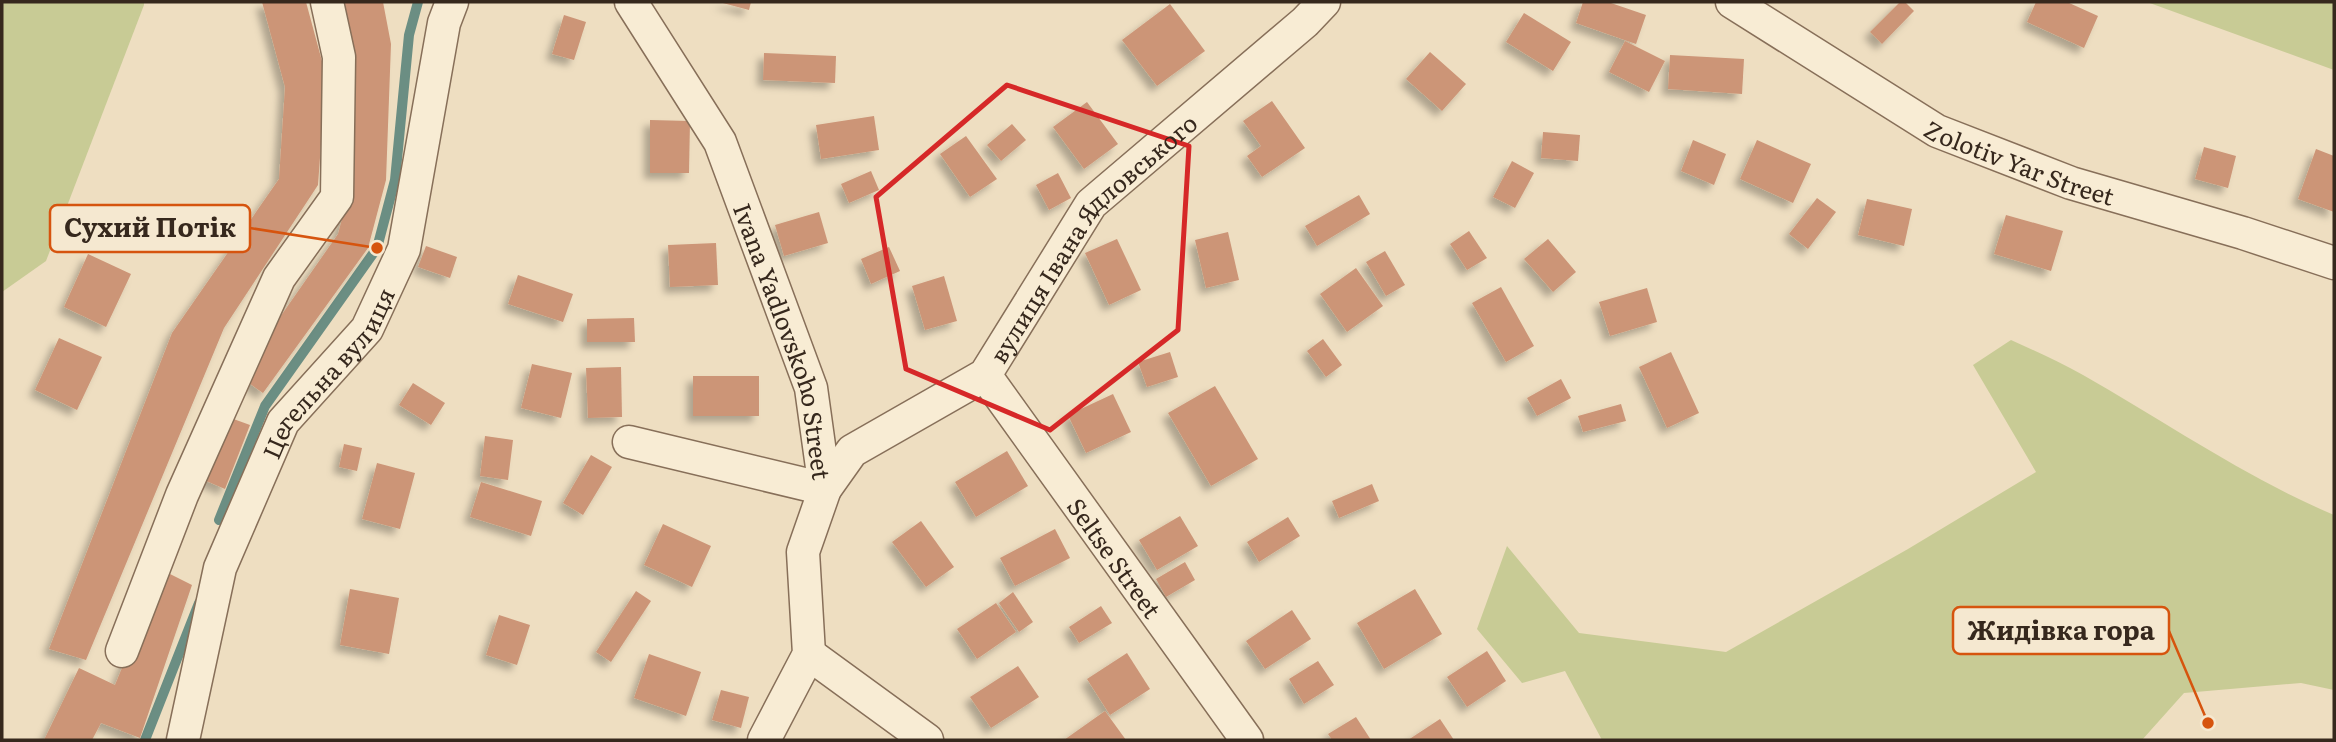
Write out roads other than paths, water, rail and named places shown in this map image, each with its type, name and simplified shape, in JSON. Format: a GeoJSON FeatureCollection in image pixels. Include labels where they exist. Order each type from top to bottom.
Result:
{"type":"FeatureCollection","features":[{"type":"Feature","properties":{"kind":"street"},"geometry":{"type":"LineString","coordinates":[[121,652],[182,495],[279,278],[337,197],[339,57],[327,2]]}},
{"type":"Feature","properties":{"kind":"street","name":"Цегельна вулиця"},"geometry":{"type":"LineString","coordinates":[[183,740],[220,568],[282,422],[367,329],[404,248],[443,23],[452,2]]}},
{"type":"Feature","properties":{"kind":"street","name":"Ivana Yadlovskoho Street"},"geometry":{"type":"LineString","coordinates":[[631,2],[720,142],[811,388],[825,489],[803,552],[809,654]]}},
{"type":"Feature","properties":{"kind":"street","name":"вулиця Івана Ядловського"},"geometry":{"type":"LineString","coordinates":[[825,489],[852,451],[985,374],[1091,204],[1305,22],[1324,2]]}},
{"type":"Feature","properties":{"kind":"street","name":"Zolotiv Yar Street"},"geometry":{"type":"LineString","coordinates":[[1731,2],[1937,131],[2071,183],[2243,233],[2334,263]]}},
{"type":"Feature","properties":{"kind":"street","name":"Seltse Street"},"geometry":{"type":"LineString","coordinates":[[985,374],[1247,740]]}},
{"type":"Feature","properties":{"kind":"street"},"geometry":{"type":"LineString","coordinates":[[629,442],[825,489]]}},
{"type":"Feature","properties":{"kind":"street"},"geometry":{"type":"LineString","coordinates":[[764,740],[809,654],[928,740]]}},
{"type":"Feature","properties":{"kind":"waterway"},"geometry":{"type":"LineString","coordinates":[[219,520],[265,406],[377,248],[395,180],[409,35],[418,2]]}},
{"type":"Feature","properties":{"kind":"waterway"},"geometry":{"type":"LineString","coordinates":[[145,740],[199,603]]}},
{"type":"Feature","properties":{"kind":"place","name":"Сухий Потік"},"geometry":{"type":"Point","coordinates":[377,248]}},
{"type":"Feature","properties":{"kind":"place","name":"Жидівка гора"},"geometry":{"type":"Point","coordinates":[2208,723]}}]}
